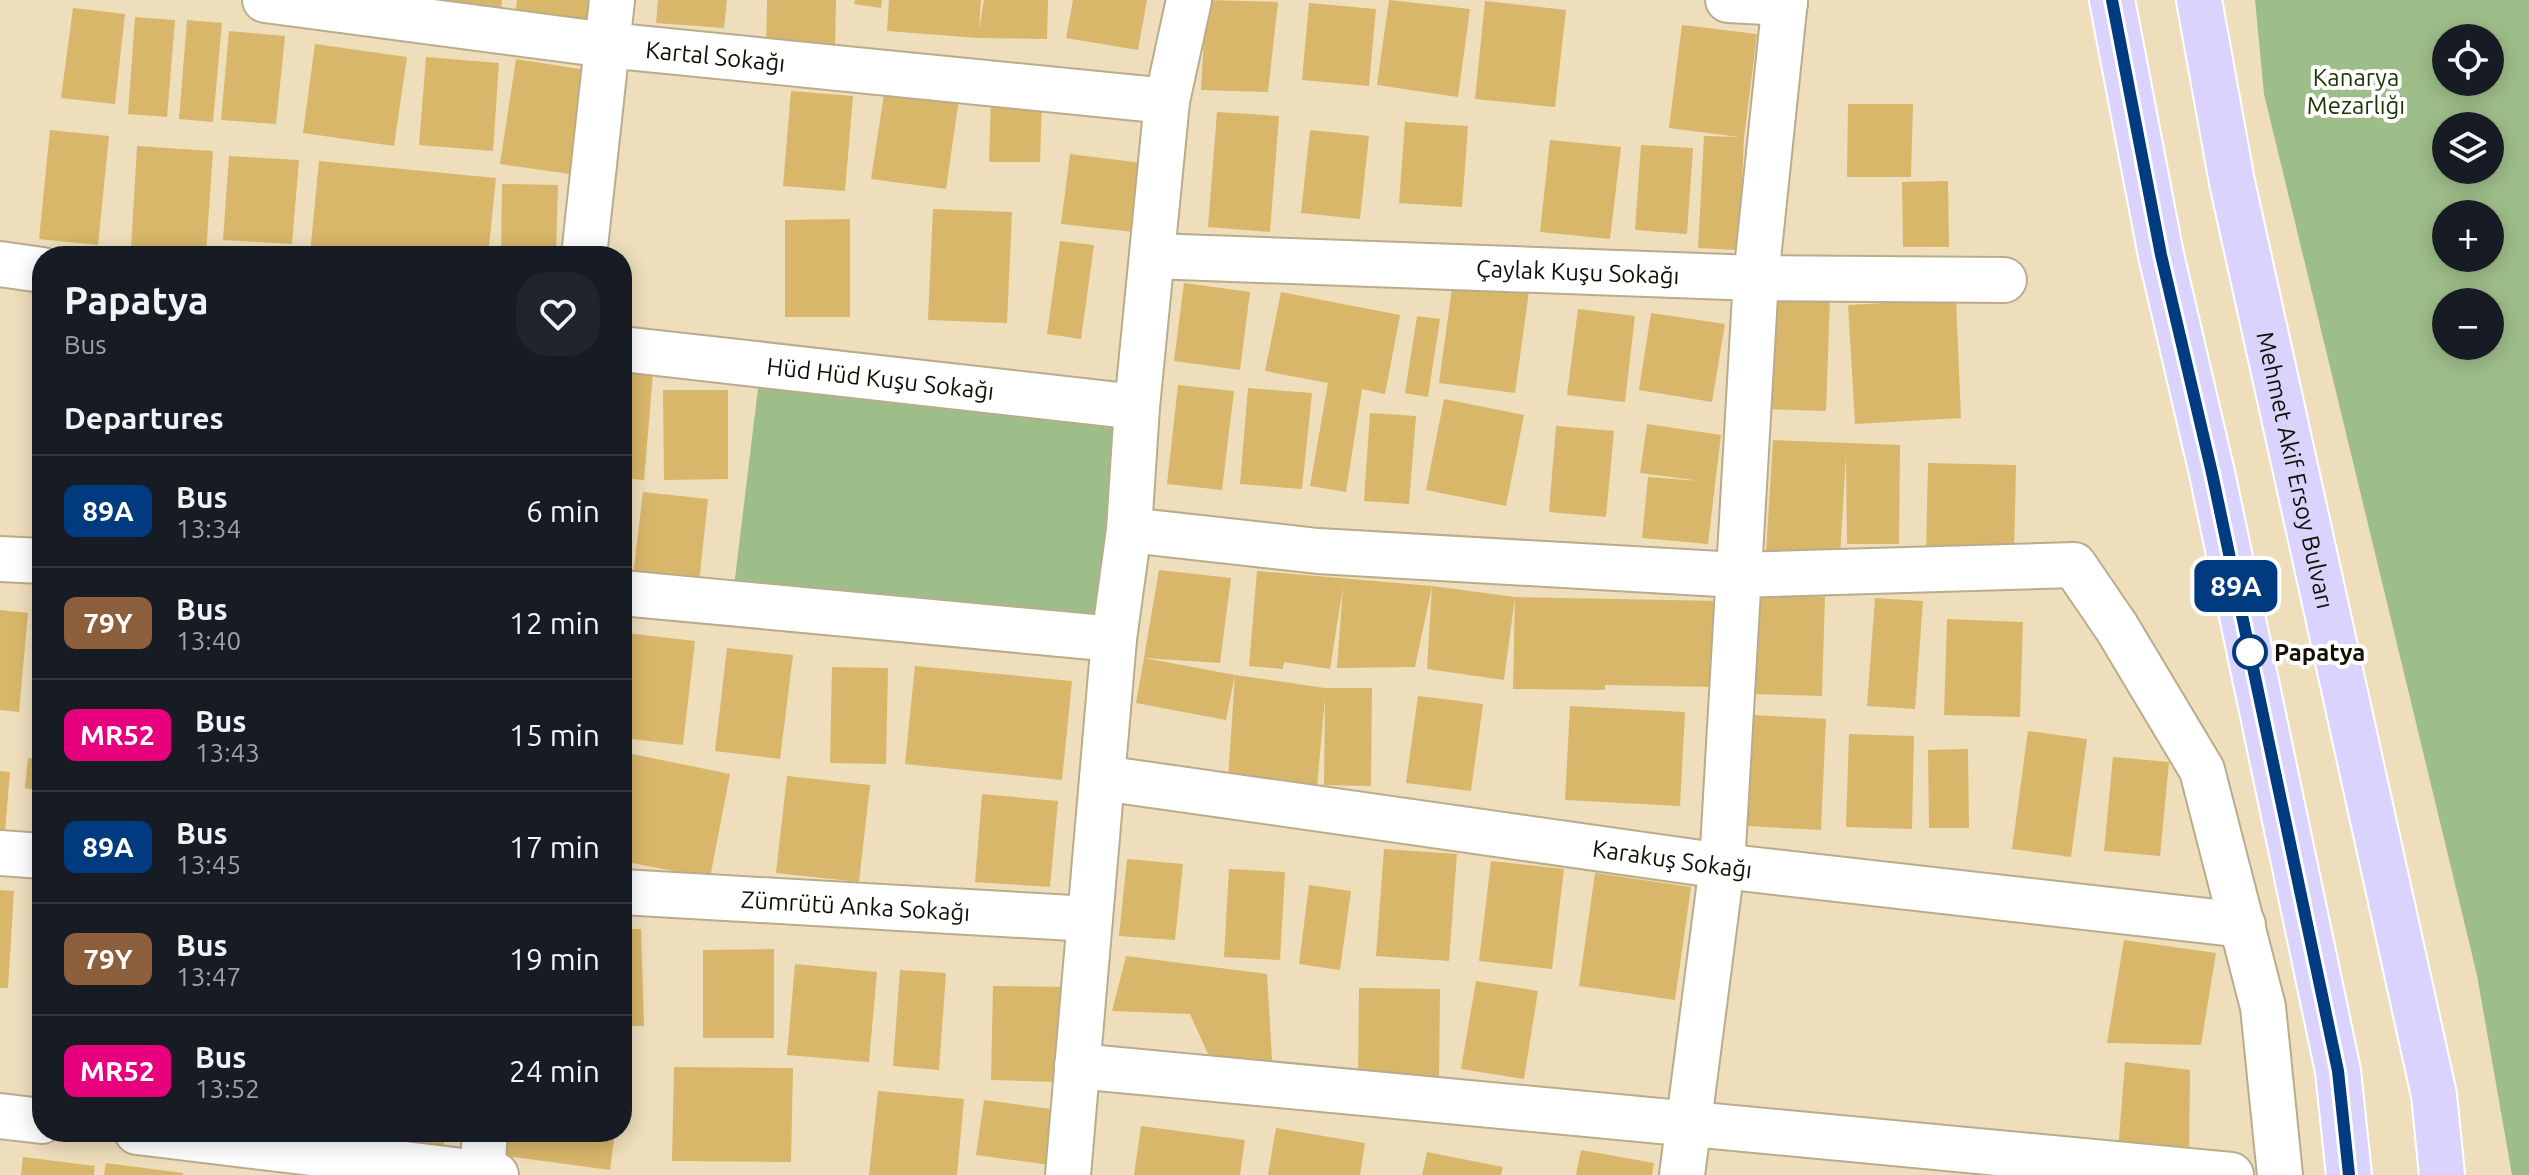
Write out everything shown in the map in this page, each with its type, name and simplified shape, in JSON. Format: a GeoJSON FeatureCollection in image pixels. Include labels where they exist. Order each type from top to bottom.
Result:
{"type":"FeatureCollection","features":[{"type":"Feature","properties":{"kind":"main road"},"geometry":{"type":"LineString","coordinates":[[2112,0],[2161,255],[2212,473],[2338,1071],[2349,1175]]}},
{"type":"Feature","properties":{"kind":"main road","name":"Mehmet Akif Ersoy Bulvarı"},"geometry":{"type":"LineString","coordinates":[[2199,0],[2232,182],[2434,1095],[2442,1175]]}},
{"type":"Feature","properties":{"kind":"street","name":"Kartal Sokağı"},"geometry":{"type":"LineString","coordinates":[[265,0],[607,45],[1167,101]]}},
{"type":"Feature","properties":{"kind":"street"},"geometry":{"type":"LineString","coordinates":[[585,246],[612,0]]}},
{"type":"Feature","properties":{"kind":"street"},"geometry":{"type":"LineString","coordinates":[[1068,1175],[1114,639],[1129,530],[1137,407],[1167,101],[1189,0]]}},
{"type":"Feature","properties":{"kind":"street"},"geometry":{"type":"LineString","coordinates":[[1682,1175],[1722,866],[1756,278],[1785,2],[1728,0]]}},
{"type":"Feature","properties":{"kind":"street","name":"Çaylak Kuşu Sokağı"},"geometry":{"type":"LineString","coordinates":[[1152,256],[1756,278],[2004,280]]}},
{"type":"Feature","properties":{"kind":"street"},"geometry":{"type":"LineString","coordinates":[[0,264],[32,269]]}},
{"type":"Feature","properties":{"kind":"street","name":"Hüd Hüd Kuşu Sokağı"},"geometry":{"type":"LineString","coordinates":[[632,350],[1137,407]]}},
{"type":"Feature","properties":{"kind":"street"},"geometry":{"type":"LineString","coordinates":[[1129,530],[1318,551],[1737,575],[2074,565],[2117,628],[2202,770],[2263,1007],[2280,1175]]}},
{"type":"Feature","properties":{"kind":"street"},"geometry":{"type":"LineString","coordinates":[[0,559],[32,561]]}},
{"type":"Feature","properties":{"kind":"street"},"geometry":{"type":"LineString","coordinates":[[632,594],[1114,639]]}},
{"type":"Feature","properties":{"kind":"street","name":"Karakuş Sokağı"},"geometry":{"type":"LineString","coordinates":[[1102,778],[1722,866],[2243,925]]}},
{"type":"Feature","properties":{"kind":"street"},"geometry":{"type":"LineString","coordinates":[[0,853],[32,855]]}},
{"type":"Feature","properties":{"kind":"street","name":"Zümrütü Anka Sokağı"},"geometry":{"type":"LineString","coordinates":[[632,893],[1090,919]]}},
{"type":"Feature","properties":{"kind":"street"},"geometry":{"type":"LineString","coordinates":[[1077,1066],[2231,1175]]}},
{"type":"Feature","properties":{"kind":"street"},"geometry":{"type":"LineString","coordinates":[[0,1116],[32,1120]]}},
{"type":"Feature","properties":{"kind":"street"},"geometry":{"type":"LineString","coordinates":[[246,1142],[487,1164]]}},
{"type":"Feature","properties":{"kind":"green space","name":"Kanarya Mezarlığı"},"geometry":{"type":"Polygon","coordinates":[[[2255,0],[2529,0],[2529,1175],[2512,1175],[2477,975],[2264,94],[2255,0]]]}},
{"type":"Feature","properties":{"kind":"green space"},"geometry":{"type":"Polygon","coordinates":[[[760,372],[1125,413],[1107,629],[733,595],[760,372]]]}},
{"type":"Feature","properties":{"kind":"building"},"geometry":{"type":"Polygon","coordinates":[[[438,0],[502,0],[501,9],[438,0]]]}},
{"type":"Feature","properties":{"kind":"building"},"geometry":{"type":"Polygon","coordinates":[[[517,0],[596,0],[592,25],[515,13],[517,0]]]}},
{"type":"Feature","properties":{"kind":"building"},"geometry":{"type":"Polygon","coordinates":[[[658,0],[727,0],[724,28],[656,23],[658,0]]]}},
{"type":"Feature","properties":{"kind":"building"},"geometry":{"type":"Polygon","coordinates":[[[767,0],[836,0],[835,49],[766,47],[767,0]]]}},
{"type":"Feature","properties":{"kind":"building"},"geometry":{"type":"Polygon","coordinates":[[[855,0],[882,0],[881,8],[854,4],[855,0]]]}},
{"type":"Feature","properties":{"kind":"building"},"geometry":{"type":"Polygon","coordinates":[[[889,0],[981,0],[979,30],[984,0],[1048,0],[1047,39],[978,38],[887,31],[889,0]]]}},
{"type":"Feature","properties":{"kind":"building"},"geometry":{"type":"Polygon","coordinates":[[[1073,0],[1147,0],[1138,50],[1066,38],[1073,0]]]}},
{"type":"Feature","properties":{"kind":"building"},"geometry":{"type":"Polygon","coordinates":[[[1206,0],[1278,2],[1268,92],[1201,90],[1206,0]]]}},
{"type":"Feature","properties":{"kind":"building"},"geometry":{"type":"Polygon","coordinates":[[[1389,0],[1470,9],[1458,97],[1377,85],[1389,0]]]}},
{"type":"Feature","properties":{"kind":"building"},"geometry":{"type":"Polygon","coordinates":[[[1485,1],[1566,10],[1555,107],[1475,99],[1485,1]]]}},
{"type":"Feature","properties":{"kind":"building"},"geometry":{"type":"Polygon","coordinates":[[[1309,3],[1376,9],[1369,86],[1302,80],[1309,3]]]}},
{"type":"Feature","properties":{"kind":"building"},"geometry":{"type":"Polygon","coordinates":[[[73,8],[125,14],[115,104],[61,98],[73,8]]]}},
{"type":"Feature","properties":{"kind":"building"},"geometry":{"type":"Polygon","coordinates":[[[135,17],[175,20],[167,117],[128,114],[135,17]]]}},
{"type":"Feature","properties":{"kind":"building"},"geometry":{"type":"Polygon","coordinates":[[[187,20],[222,23],[213,122],[179,119],[187,20]]]}},
{"type":"Feature","properties":{"kind":"building"},"geometry":{"type":"Polygon","coordinates":[[[1682,25],[1757,34],[1744,138],[1739,250],[1698,248],[1704,136],[1739,137],[1669,128],[1682,25]]]}},
{"type":"Feature","properties":{"kind":"building"},"geometry":{"type":"Polygon","coordinates":[[[229,31],[285,36],[276,124],[221,120],[229,31]]]}},
{"type":"Feature","properties":{"kind":"building"},"geometry":{"type":"Polygon","coordinates":[[[315,44],[407,57],[394,146],[303,133],[315,44]]]}},
{"type":"Feature","properties":{"kind":"building"},"geometry":{"type":"Polygon","coordinates":[[[426,57],[499,63],[493,151],[419,145],[426,57]]]}},
{"type":"Feature","properties":{"kind":"building"},"geometry":{"type":"Polygon","coordinates":[[[516,59],[586,70],[570,174],[500,164],[516,59]]]}},
{"type":"Feature","properties":{"kind":"building"},"geometry":{"type":"Polygon","coordinates":[[[886,81],[960,92],[946,189],[871,179],[886,81]]]}},
{"type":"Feature","properties":{"kind":"building"},"geometry":{"type":"Polygon","coordinates":[[[791,91],[853,96],[845,191],[783,186],[791,91]]]}},
{"type":"Feature","properties":{"kind":"building"},"geometry":{"type":"Polygon","coordinates":[[[991,100],[1042,101],[1040,162],[989,162],[991,100]]]}},
{"type":"Feature","properties":{"kind":"building"},"geometry":{"type":"Polygon","coordinates":[[[1848,104],[1913,104],[1911,177],[1847,177],[1848,104]]]}},
{"type":"Feature","properties":{"kind":"building"},"geometry":{"type":"Polygon","coordinates":[[[1217,112],[1279,116],[1270,232],[1208,227],[1217,112]]]}},
{"type":"Feature","properties":{"kind":"building"},"geometry":{"type":"Polygon","coordinates":[[[1405,122],[1468,126],[1462,207],[1399,203],[1405,122]]]}},
{"type":"Feature","properties":{"kind":"building"},"geometry":{"type":"Polygon","coordinates":[[[50,130],[109,136],[98,245],[39,239],[50,130]]]}},
{"type":"Feature","properties":{"kind":"building"},"geometry":{"type":"Polygon","coordinates":[[[1310,130],[1369,136],[1360,219],[1301,213],[1310,130]]]}},
{"type":"Feature","properties":{"kind":"building"},"geometry":{"type":"Polygon","coordinates":[[[1550,140],[1621,147],[1610,239],[1540,232],[1550,140]]]}},
{"type":"Feature","properties":{"kind":"building"},"geometry":{"type":"Polygon","coordinates":[[[1641,145],[1693,148],[1687,234],[1635,230],[1641,145]]]}},
{"type":"Feature","properties":{"kind":"building"},"geometry":{"type":"Polygon","coordinates":[[[137,146],[213,151],[206,246],[131,246],[137,146]]]}},
{"type":"Feature","properties":{"kind":"building"},"geometry":{"type":"Polygon","coordinates":[[[1070,154],[1142,163],[1134,232],[1061,224],[1070,154]]]}},
{"type":"Feature","properties":{"kind":"building"},"geometry":{"type":"Polygon","coordinates":[[[229,156],[299,160],[292,244],[223,240],[229,156]]]}},
{"type":"Feature","properties":{"kind":"building"},"geometry":{"type":"Polygon","coordinates":[[[319,161],[496,178],[489,246],[311,246],[319,161]]]}},
{"type":"Feature","properties":{"kind":"building"},"geometry":{"type":"Polygon","coordinates":[[[1948,181],[1949,247],[1903,247],[1902,182],[1948,181]]]}},
{"type":"Feature","properties":{"kind":"building"},"geometry":{"type":"Polygon","coordinates":[[[502,184],[558,185],[556,246],[501,246],[502,184]]]}},
{"type":"Feature","properties":{"kind":"building"},"geometry":{"type":"Polygon","coordinates":[[[933,209],[1012,212],[1007,323],[928,320],[933,209]]]}},
{"type":"Feature","properties":{"kind":"building"},"geometry":{"type":"Polygon","coordinates":[[[850,219],[850,317],[785,317],[785,220],[850,219]]]}},
{"type":"Feature","properties":{"kind":"building"},"geometry":{"type":"Polygon","coordinates":[[[1060,241],[1094,245],[1081,339],[1047,334],[1060,241]]]}},
{"type":"Feature","properties":{"kind":"building"},"geometry":{"type":"Polygon","coordinates":[[[1453,281],[1529,291],[1515,393],[1439,383],[1453,281]]]}},
{"type":"Feature","properties":{"kind":"building"},"geometry":{"type":"Polygon","coordinates":[[[1184,283],[1250,292],[1240,370],[1174,361],[1184,283]]]}},
{"type":"Feature","properties":{"kind":"building"},"geometry":{"type":"Polygon","coordinates":[[[1281,292],[1400,315],[1385,394],[1362,389],[1346,492],[1310,486],[1328,383],[1265,371],[1281,292]]]}},
{"type":"Feature","properties":{"kind":"building"},"geometry":{"type":"Polygon","coordinates":[[[1767,295],[1830,297],[1826,411],[1764,409],[1767,295]]]}},
{"type":"Feature","properties":{"kind":"building"},"geometry":{"type":"Polygon","coordinates":[[[1956,299],[1961,418],[1855,424],[1848,305],[1956,299]]]}},
{"type":"Feature","properties":{"kind":"building"},"geometry":{"type":"Polygon","coordinates":[[[1578,309],[1635,316],[1625,402],[1567,395],[1578,309]]]}},
{"type":"Feature","properties":{"kind":"building"},"geometry":{"type":"Polygon","coordinates":[[[1651,313],[1725,324],[1712,402],[1639,390],[1651,313]]]}},
{"type":"Feature","properties":{"kind":"building"},"geometry":{"type":"Polygon","coordinates":[[[1417,316],[1440,319],[1428,397],[1405,393],[1417,316]]]}},
{"type":"Feature","properties":{"kind":"building"},"geometry":{"type":"Polygon","coordinates":[[[632,373],[653,374],[644,480],[632,479],[632,373]]]}},
{"type":"Feature","properties":{"kind":"building"},"geometry":{"type":"Polygon","coordinates":[[[1178,385],[1234,391],[1222,490],[1167,484],[1178,385]]]}},
{"type":"Feature","properties":{"kind":"building"},"geometry":{"type":"Polygon","coordinates":[[[1248,388],[1312,393],[1302,489],[1240,484],[1248,388]]]}},
{"type":"Feature","properties":{"kind":"building"},"geometry":{"type":"Polygon","coordinates":[[[663,390],[728,390],[728,479],[664,480],[663,390]]]}},
{"type":"Feature","properties":{"kind":"building"},"geometry":{"type":"Polygon","coordinates":[[[1444,399],[1524,415],[1506,506],[1426,490],[1444,399]]]}},
{"type":"Feature","properties":{"kind":"building"},"geometry":{"type":"Polygon","coordinates":[[[1370,413],[1416,416],[1409,504],[1364,501],[1370,413]]]}},
{"type":"Feature","properties":{"kind":"building"},"geometry":{"type":"Polygon","coordinates":[[[1647,424],[1721,435],[1708,544],[1642,538],[1648,477],[1701,481],[1640,473],[1647,424]]]}},
{"type":"Feature","properties":{"kind":"building"},"geometry":{"type":"Polygon","coordinates":[[[1556,426],[1614,431],[1606,517],[1549,512],[1556,426]]]}},
{"type":"Feature","properties":{"kind":"building"},"geometry":{"type":"Polygon","coordinates":[[[1773,440],[1900,445],[1899,544],[1847,544],[1846,455],[1840,557],[1766,552],[1773,440]]]}},
{"type":"Feature","properties":{"kind":"building"},"geometry":{"type":"Polygon","coordinates":[[[1928,463],[2016,465],[2014,557],[1926,555],[1928,463]]]}},
{"type":"Feature","properties":{"kind":"building"},"geometry":{"type":"Polygon","coordinates":[[[643,492],[708,499],[699,583],[633,576],[643,492]]]}},
{"type":"Feature","properties":{"kind":"building"},"geometry":{"type":"Polygon","coordinates":[[[1159,570],[1231,578],[1220,663],[1144,658],[1159,570]]]}},
{"type":"Feature","properties":{"kind":"building"},"geometry":{"type":"Polygon","coordinates":[[[1257,571],[1432,586],[1415,667],[1337,668],[1343,587],[1330,669],[1284,662],[1283,669],[1249,666],[1257,571]]]}},
{"type":"Feature","properties":{"kind":"building"},"geometry":{"type":"Polygon","coordinates":[[[1432,586],[1515,597],[1504,680],[1427,669],[1432,586]]]}},
{"type":"Feature","properties":{"kind":"building"},"geometry":{"type":"Polygon","coordinates":[[[1752,594],[1825,597],[1822,696],[1748,694],[1752,594]]]}},
{"type":"Feature","properties":{"kind":"building"},"geometry":{"type":"Polygon","coordinates":[[[1515,597],[1719,601],[1717,687],[1605,685],[1605,690],[1513,689],[1515,597]]]}},
{"type":"Feature","properties":{"kind":"building"},"geometry":{"type":"Polygon","coordinates":[[[1875,598],[1923,601],[1915,709],[1867,706],[1875,598]]]}},
{"type":"Feature","properties":{"kind":"building"},"geometry":{"type":"Polygon","coordinates":[[[0,610],[28,613],[19,712],[0,710],[0,610]]]}},
{"type":"Feature","properties":{"kind":"building"},"geometry":{"type":"Polygon","coordinates":[[[1947,619],[2023,622],[2020,717],[1944,715],[1947,619]]]}},
{"type":"Feature","properties":{"kind":"building"},"geometry":{"type":"Polygon","coordinates":[[[632,634],[695,641],[683,745],[632,739],[632,634]]]}},
{"type":"Feature","properties":{"kind":"building"},"geometry":{"type":"Polygon","coordinates":[[[727,648],[793,655],[780,759],[715,751],[727,648]]]}},
{"type":"Feature","properties":{"kind":"building"},"geometry":{"type":"Polygon","coordinates":[[[1144,658],[1235,675],[1226,720],[1136,703],[1144,658]]]}},
{"type":"Feature","properties":{"kind":"building"},"geometry":{"type":"Polygon","coordinates":[[[915,666],[1072,681],[1062,780],[905,764],[915,666]]]}},
{"type":"Feature","properties":{"kind":"building"},"geometry":{"type":"Polygon","coordinates":[[[832,667],[888,668],[886,764],[830,763],[832,667]]]}},
{"type":"Feature","properties":{"kind":"building"},"geometry":{"type":"Polygon","coordinates":[[[1235,675],[1325,688],[1372,688],[1371,786],[1324,785],[1325,698],[1317,787],[1228,780],[1235,675]]]}},
{"type":"Feature","properties":{"kind":"building"},"geometry":{"type":"Polygon","coordinates":[[[1418,696],[1483,704],[1471,791],[1406,783],[1418,696]]]}},
{"type":"Feature","properties":{"kind":"building"},"geometry":{"type":"Polygon","coordinates":[[[1570,706],[1685,712],[1680,806],[1565,800],[1570,706]]]}},
{"type":"Feature","properties":{"kind":"building"},"geometry":{"type":"Polygon","coordinates":[[[1753,715],[1826,719],[1821,830],[1748,826],[1753,715]]]}},
{"type":"Feature","properties":{"kind":"building"},"geometry":{"type":"Polygon","coordinates":[[[2028,731],[2087,739],[2071,857],[2012,849],[2028,731]]]}},
{"type":"Feature","properties":{"kind":"building"},"geometry":{"type":"Polygon","coordinates":[[[1849,734],[1914,736],[1912,829],[1846,827],[1849,734]]]}},
{"type":"Feature","properties":{"kind":"building"},"geometry":{"type":"Polygon","coordinates":[[[1968,749],[1969,828],[1929,828],[1928,750],[1968,749]]]}},
{"type":"Feature","properties":{"kind":"building"},"geometry":{"type":"Polygon","coordinates":[[[632,754],[730,774],[710,878],[632,863],[632,754]]]}},
{"type":"Feature","properties":{"kind":"building"},"geometry":{"type":"Polygon","coordinates":[[[2113,757],[2169,762],[2160,856],[2104,851],[2113,757]]]}},
{"type":"Feature","properties":{"kind":"building"},"geometry":{"type":"Polygon","coordinates":[[[28,758],[32,759],[32,789],[25,788],[28,758]]]}},
{"type":"Feature","properties":{"kind":"building"},"geometry":{"type":"Polygon","coordinates":[[[0,771],[10,772],[5,832],[0,831],[0,771]]]}},
{"type":"Feature","properties":{"kind":"building"},"geometry":{"type":"Polygon","coordinates":[[[787,776],[870,785],[859,882],[776,873],[787,776]]]}},
{"type":"Feature","properties":{"kind":"building"},"geometry":{"type":"Polygon","coordinates":[[[982,794],[1058,801],[1050,887],[975,882],[982,794]]]}},
{"type":"Feature","properties":{"kind":"building"},"geometry":{"type":"Polygon","coordinates":[[[1384,849],[1457,854],[1449,961],[1376,956],[1384,849]]]}},
{"type":"Feature","properties":{"kind":"building"},"geometry":{"type":"Polygon","coordinates":[[[1127,859],[1183,864],[1175,940],[1119,936],[1127,859]]]}},
{"type":"Feature","properties":{"kind":"building"},"geometry":{"type":"Polygon","coordinates":[[[1491,861],[1564,869],[1552,969],[1479,961],[1491,861]]]}},
{"type":"Feature","properties":{"kind":"building"},"geometry":{"type":"Polygon","coordinates":[[[1229,869],[1285,872],[1280,960],[1224,957],[1229,869]]]}},
{"type":"Feature","properties":{"kind":"building"},"geometry":{"type":"Polygon","coordinates":[[[1595,873],[1691,887],[1675,1000],[1579,986],[1595,873]]]}},
{"type":"Feature","properties":{"kind":"building"},"geometry":{"type":"Polygon","coordinates":[[[1309,885],[1351,891],[1340,970],[1299,964],[1309,885]]]}},
{"type":"Feature","properties":{"kind":"building"},"geometry":{"type":"Polygon","coordinates":[[[0,890],[14,891],[8,988],[0,988],[0,890]]]}},
{"type":"Feature","properties":{"kind":"building"},"geometry":{"type":"Polygon","coordinates":[[[632,929],[641,929],[644,1026],[632,1026],[632,929]]]}},
{"type":"Feature","properties":{"kind":"building"},"geometry":{"type":"Polygon","coordinates":[[[2124,940],[2216,953],[2201,1045],[2107,1043],[2124,940]]]}},
{"type":"Feature","properties":{"kind":"building"},"geometry":{"type":"Polygon","coordinates":[[[774,949],[774,1038],[703,1038],[703,950],[774,949]]]}},
{"type":"Feature","properties":{"kind":"building"},"geometry":{"type":"Polygon","coordinates":[[[1126,956],[1267,974],[1273,1076],[1208,1054],[1190,1014],[1112,1011],[1126,956]]]}},
{"type":"Feature","properties":{"kind":"building"},"geometry":{"type":"Polygon","coordinates":[[[795,964],[877,972],[869,1062],[787,1055],[795,964]]]}},
{"type":"Feature","properties":{"kind":"building"},"geometry":{"type":"Polygon","coordinates":[[[900,970],[946,973],[939,1070],[893,1066],[900,970]]]}},
{"type":"Feature","properties":{"kind":"building"},"geometry":{"type":"Polygon","coordinates":[[[1476,981],[1538,991],[1524,1079],[1461,1069],[1476,981]]]}},
{"type":"Feature","properties":{"kind":"building"},"geometry":{"type":"Polygon","coordinates":[[[993,986],[1065,987],[1062,1082],[991,1080],[993,986]]]}},
{"type":"Feature","properties":{"kind":"building"},"geometry":{"type":"Polygon","coordinates":[[[1359,988],[1440,989],[1439,1082],[1358,1081],[1359,988]]]}},
{"type":"Feature","properties":{"kind":"building"},"geometry":{"type":"Polygon","coordinates":[[[2125,1062],[2190,1070],[2189,1160],[2118,1151],[2125,1062]]]}},
{"type":"Feature","properties":{"kind":"building"},"geometry":{"type":"Polygon","coordinates":[[[674,1067],[793,1068],[791,1162],[672,1161],[674,1067]]]}},
{"type":"Feature","properties":{"kind":"building"},"geometry":{"type":"Polygon","coordinates":[[[878,1091],[964,1099],[957,1175],[869,1175],[878,1091]]]}},
{"type":"Feature","properties":{"kind":"building"},"geometry":{"type":"Polygon","coordinates":[[[984,1100],[1065,1111],[1058,1166],[976,1155],[984,1100]]]}},
{"type":"Feature","properties":{"kind":"building"},"geometry":{"type":"Polygon","coordinates":[[[1141,1126],[1245,1140],[1240,1175],[1134,1175],[1141,1126]]]}},
{"type":"Feature","properties":{"kind":"building"},"geometry":{"type":"Polygon","coordinates":[[[1276,1128],[1365,1143],[1360,1175],[1268,1175],[1276,1128]]]}},
{"type":"Feature","properties":{"kind":"building"},"geometry":{"type":"Polygon","coordinates":[[[383,1142],[444,1142],[443,1160],[382,1154],[383,1142]]]}},
{"type":"Feature","properties":{"kind":"building"},"geometry":{"type":"Polygon","coordinates":[[[501,1142],[614,1142],[610,1170],[499,1155],[501,1142]]]}},
{"type":"Feature","properties":{"kind":"building"},"geometry":{"type":"Polygon","coordinates":[[[1581,1150],[1654,1163],[1652,1175],[1576,1175],[1581,1150]]]}},
{"type":"Feature","properties":{"kind":"building"},"geometry":{"type":"Polygon","coordinates":[[[1427,1152],[1503,1167],[1501,1175],[1422,1175],[1427,1152]]]}},
{"type":"Feature","properties":{"kind":"building"},"geometry":{"type":"Polygon","coordinates":[[[23,1157],[95,1166],[94,1175],[21,1175],[23,1157]]]}},
{"type":"Feature","properties":{"kind":"building"},"geometry":{"type":"Polygon","coordinates":[[[106,1163],[183,1173],[183,1175],[104,1175],[106,1163]]]}},
{"type":"Feature","properties":{"kind":"bus line","name":"89A"},"geometry":{"type":"LineString","coordinates":[[2112,0],[2161,255],[2212,473],[2338,1071],[2349,1175]]}},
{"type":"Feature","properties":{"kind":"place","name":"Papatya"},"geometry":{"type":"Point","coordinates":[2250,652]}}]}
